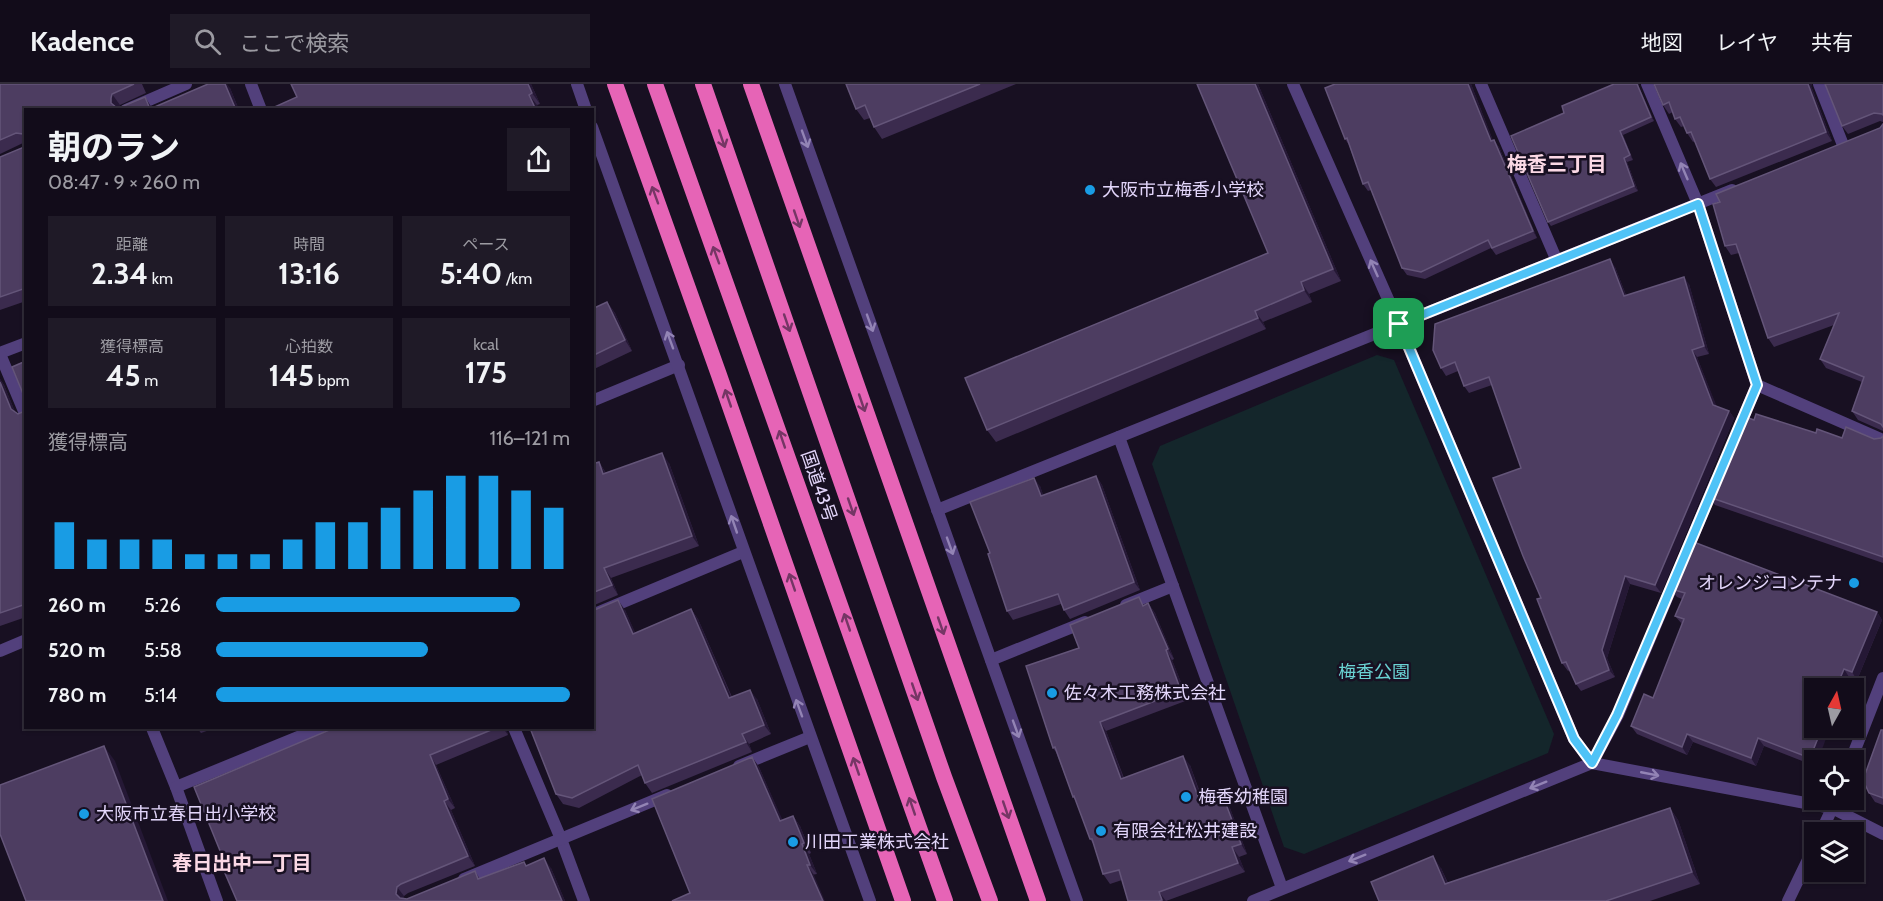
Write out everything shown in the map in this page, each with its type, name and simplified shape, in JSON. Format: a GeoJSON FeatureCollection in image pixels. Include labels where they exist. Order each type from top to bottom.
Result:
{"type":"FeatureCollection","features":[{"type":"Feature","properties":{"kind":"highway"},"geometry":{"type":"LineString","coordinates":[[615,84],[903,901]]}},
{"type":"Feature","properties":{"kind":"highway","name":"国道43号"},"geometry":{"type":"LineString","coordinates":[[655,84],[945,901]]}},
{"type":"Feature","properties":{"kind":"highway","name":"国道43号"},"geometry":{"type":"LineString","coordinates":[[703,84],[944,777],[990,901]]}},
{"type":"Feature","properties":{"kind":"highway"},"geometry":{"type":"LineString","coordinates":[[751,84],[1038,901]]}},
{"type":"Feature","properties":{"kind":"street"},"geometry":{"type":"LineString","coordinates":[[131,108],[186,84]]}},
{"type":"Feature","properties":{"kind":"street"},"geometry":{"type":"LineString","coordinates":[[251,84],[260,108]]}},
{"type":"Feature","properties":{"kind":"street"},"geometry":{"type":"LineString","coordinates":[[577,84],[581,108]]}},
{"type":"Feature","properties":{"kind":"street"},"geometry":{"type":"LineString","coordinates":[[785,84],[1077,901]]}},
{"type":"Feature","properties":{"kind":"street"},"geometry":{"type":"LineString","coordinates":[[1293,84],[1399,324],[1574,739],[1592,763]]}},
{"type":"Feature","properties":{"kind":"street"},"geometry":{"type":"LineString","coordinates":[[1480,84],[1557,261]]}},
{"type":"Feature","properties":{"kind":"street"},"geometry":{"type":"LineString","coordinates":[[1647,84],[1698,204],[1757,385],[1734,440]]}},
{"type":"Feature","properties":{"kind":"street"},"geometry":{"type":"LineString","coordinates":[[1819,84],[1843,145]]}},
{"type":"Feature","properties":{"kind":"street"},"geometry":{"type":"LineString","coordinates":[[594,132],[870,901]]}},
{"type":"Feature","properties":{"kind":"street"},"geometry":{"type":"LineString","coordinates":[[937,510],[1749,183]]}},
{"type":"Feature","properties":{"kind":"street"},"geometry":{"type":"LineString","coordinates":[[24,344],[0,354],[24,411]]}},
{"type":"Feature","properties":{"kind":"street"},"geometry":{"type":"LineString","coordinates":[[594,400],[679,365]]}},
{"type":"Feature","properties":{"kind":"street"},"geometry":{"type":"LineString","coordinates":[[1757,385],[1883,440]]}},
{"type":"Feature","properties":{"kind":"street"},"geometry":{"type":"LineString","coordinates":[[1119,437],[1282,888]]}},
{"type":"Feature","properties":{"kind":"street"},"geometry":{"type":"LineString","coordinates":[[1592,763],[1610,731],[1720,473]]}},
{"type":"Feature","properties":{"kind":"street"},"geometry":{"type":"LineString","coordinates":[[594,614],[743,552]]}},
{"type":"Feature","properties":{"kind":"street"},"geometry":{"type":"LineString","coordinates":[[1120,608],[1173,586]]}},
{"type":"Feature","properties":{"kind":"street"},"geometry":{"type":"LineString","coordinates":[[991,660],[1098,617]]}},
{"type":"Feature","properties":{"kind":"street"},"geometry":{"type":"LineString","coordinates":[[0,651],[24,641]]}},
{"type":"Feature","properties":{"kind":"street"},"geometry":{"type":"LineString","coordinates":[[1855,750],[1883,678]]}},
{"type":"Feature","properties":{"kind":"street"},"geometry":{"type":"LineString","coordinates":[[152,729],[217,901]]}},
{"type":"Feature","properties":{"kind":"street"},"geometry":{"type":"LineString","coordinates":[[176,787],[319,729]]}},
{"type":"Feature","properties":{"kind":"street"},"geometry":{"type":"LineString","coordinates":[[514,729],[561,839],[584,901]]}},
{"type":"Feature","properties":{"kind":"street"},"geometry":{"type":"LineString","coordinates":[[732,769],[810,737]]}},
{"type":"Feature","properties":{"kind":"street"},"geometry":{"type":"LineString","coordinates":[[1253,901],[1592,763],[1804,799]]}},
{"type":"Feature","properties":{"kind":"street"},"geometry":{"type":"LineString","coordinates":[[453,883],[678,791]]}},
{"type":"Feature","properties":{"kind":"street"},"geometry":{"type":"LineString","coordinates":[[1844,810],[1883,834]]}},
{"type":"Feature","properties":{"kind":"street"},"geometry":{"type":"LineString","coordinates":[[1788,901],[1804,868]]}},
{"type":"Feature","properties":{"kind":"green space","name":"梅香公園"},"geometry":{"type":"Polygon","coordinates":[[[1377,355],[1394,360],[1554,734],[1548,753],[1304,854],[1284,847],[1152,464],[1160,446],[1377,355]]]}},
{"type":"Feature","properties":{"kind":"building"},"geometry":{"type":"Polygon","coordinates":[[[0,84],[134,84],[112,94],[111,103],[117,108],[24,108],[24,135],[16,133],[0,140],[0,84]]]}},
{"type":"Feature","properties":{"kind":"building"},"geometry":{"type":"Polygon","coordinates":[[[208,84],[225,84],[235,108],[152,108],[208,84]]]}},
{"type":"Feature","properties":{"kind":"building"},"geometry":{"type":"Polygon","coordinates":[[[291,84],[528,84],[532,93],[529,95],[535,108],[272,108],[297,97],[291,84]]]}},
{"type":"Feature","properties":{"kind":"building"},"geometry":{"type":"Polygon","coordinates":[[[846,84],[980,84],[874,127],[865,105],[856,109],[846,84]]]}},
{"type":"Feature","properties":{"kind":"building"},"geometry":{"type":"Polygon","coordinates":[[[1197,84],[1255,84],[1333,269],[1301,282],[1304,290],[1255,311],[1258,318],[987,430],[965,378],[1268,253],[1197,84]]]}},
{"type":"Feature","properties":{"kind":"building"},"geometry":{"type":"Polygon","coordinates":[[[1335,84],[1468,84],[1491,141],[1494,140],[1533,231],[1492,248],[1488,240],[1421,272],[1402,268],[1368,182],[1363,184],[1347,138],[1345,139],[1325,88],[1335,84]]]}},
{"type":"Feature","properties":{"kind":"building"},"geometry":{"type":"Polygon","coordinates":[[[1614,84],[1637,84],[1651,117],[1620,131],[1630,155],[1624,158],[1634,186],[1548,222],[1511,136],[1564,113],[1562,106],[1614,84]]]}},
{"type":"Feature","properties":{"kind":"building"},"geometry":{"type":"Polygon","coordinates":[[[1654,84],[1808,84],[1826,132],[1710,179],[1691,132],[1687,133],[1680,117],[1675,119],[1669,102],[1663,105],[1654,84]]]}},
{"type":"Feature","properties":{"kind":"building"},"geometry":{"type":"Polygon","coordinates":[[[1825,84],[1883,84],[1883,115],[1874,113],[1842,126],[1825,84]]]}},
{"type":"Feature","properties":{"kind":"building"},"geometry":{"type":"Polygon","coordinates":[[[145,97],[150,108],[117,108],[121,107],[145,97]]]}},
{"type":"Feature","properties":{"kind":"building"},"geometry":{"type":"Polygon","coordinates":[[[1883,124],[1883,427],[1852,411],[1864,377],[1820,359],[1839,313],[1768,338],[1736,244],[1725,246],[1713,204],[1720,202],[1716,194],[1880,128],[1883,124]]]}},
{"type":"Feature","properties":{"kind":"building"},"geometry":{"type":"Polygon","coordinates":[[[24,146],[24,289],[0,297],[0,157],[24,146]]]}},
{"type":"Feature","properties":{"kind":"building"},"geometry":{"type":"Polygon","coordinates":[[[1610,259],[1624,296],[1684,277],[1704,346],[1692,350],[1713,405],[1729,411],[1655,585],[1625,576],[1602,650],[1609,670],[1576,684],[1566,662],[1562,663],[1537,599],[1541,598],[1493,478],[1521,468],[1489,377],[1464,386],[1455,362],[1441,368],[1433,350],[1435,324],[1610,259]]]}},
{"type":"Feature","properties":{"kind":"building"},"geometry":{"type":"Polygon","coordinates":[[[607,302],[625,340],[594,355],[594,308],[607,302]]]}},
{"type":"Feature","properties":{"kind":"building"},"geometry":{"type":"Polygon","coordinates":[[[24,362],[24,396],[12,367],[24,362]]]}},
{"type":"Feature","properties":{"kind":"building"},"geometry":{"type":"Polygon","coordinates":[[[0,382],[11,409],[18,414],[24,411],[24,605],[0,613],[0,382]]]}},
{"type":"Feature","properties":{"kind":"building"},"geometry":{"type":"Polygon","coordinates":[[[1756,414],[1816,433],[1817,429],[1842,438],[1846,427],[1874,439],[1883,436],[1883,557],[1709,497],[1743,416],[1754,420],[1756,414]]]}},
{"type":"Feature","properties":{"kind":"building"},"geometry":{"type":"Polygon","coordinates":[[[662,453],[692,536],[604,568],[612,585],[594,592],[594,463],[599,462],[603,474],[662,453]]]}},
{"type":"Feature","properties":{"kind":"building"},"geometry":{"type":"Polygon","coordinates":[[[1096,476],[1134,582],[1064,610],[1058,594],[1007,611],[988,554],[990,553],[970,502],[1034,478],[1041,496],[1096,476]]]}},
{"type":"Feature","properties":{"kind":"building"},"geometry":{"type":"Polygon","coordinates":[[[1691,541],[1877,612],[1852,672],[1844,669],[1840,678],[1804,678],[1804,738],[1818,738],[1813,750],[1804,750],[1804,756],[1758,738],[1751,758],[1687,734],[1682,747],[1631,726],[1644,694],[1653,698],[1684,619],[1675,616],[1685,593],[1671,589],[1691,541]]]}},
{"type":"Feature","properties":{"kind":"building"},"geometry":{"type":"Polygon","coordinates":[[[1139,597],[1143,606],[1148,603],[1168,649],[1166,650],[1181,691],[1100,722],[1121,779],[1183,756],[1199,799],[1221,791],[1241,844],[1232,847],[1238,863],[1159,892],[1162,900],[1159,901],[1128,901],[1119,870],[1103,874],[1092,839],[1090,839],[1073,797],[1055,747],[1053,748],[1026,666],[1079,648],[1070,625],[1139,597]]]}},
{"type":"Feature","properties":{"kind":"building"},"geometry":{"type":"Polygon","coordinates":[[[618,600],[633,634],[691,609],[729,698],[750,690],[764,725],[742,734],[746,742],[645,783],[638,765],[572,798],[556,794],[530,729],[594,729],[594,610],[618,600]]]}},
{"type":"Feature","properties":{"kind":"building"},"geometry":{"type":"Polygon","coordinates":[[[332,729],[494,729],[430,755],[448,799],[444,801],[468,856],[401,884],[397,887],[396,894],[400,898],[407,899],[475,871],[478,879],[524,862],[526,866],[544,858],[562,901],[237,901],[221,864],[225,863],[194,787],[332,729]]]}},
{"type":"Feature","properties":{"kind":"building"},"geometry":{"type":"Polygon","coordinates":[[[1881,730],[1883,730],[1883,798],[1869,793],[1864,777],[1881,730]]]}},
{"type":"Feature","properties":{"kind":"building"},"geometry":{"type":"Polygon","coordinates":[[[104,746],[163,901],[26,901],[0,834],[0,785],[104,746]]]}},
{"type":"Feature","properties":{"kind":"building"},"geometry":{"type":"Polygon","coordinates":[[[752,757],[780,821],[793,816],[804,843],[802,844],[810,865],[807,865],[823,901],[672,901],[690,893],[652,799],[752,757]]]}},
{"type":"Feature","properties":{"kind":"building"},"geometry":{"type":"Polygon","coordinates":[[[1670,808],[1692,872],[1606,901],[1379,901],[1371,882],[1433,856],[1445,884],[1670,808]]]}},
{"type":"Feature","properties":{"kind":"place","name":"大阪市立梅香小学校"},"geometry":{"type":"Point","coordinates":[1090,190]}},
{"type":"Feature","properties":{"kind":"place","name":"オレンジコンテナ"},"geometry":{"type":"Point","coordinates":[1854,583]}},
{"type":"Feature","properties":{"kind":"place","name":"佐々木工務株式会社"},"geometry":{"type":"Point","coordinates":[1052,693]}},
{"type":"Feature","properties":{"kind":"place","name":"梅香幼稚園"},"geometry":{"type":"Point","coordinates":[1186,797]}},
{"type":"Feature","properties":{"kind":"place","name":"大阪市立春日出小学校"},"geometry":{"type":"Point","coordinates":[84,814]}},
{"type":"Feature","properties":{"kind":"place","name":"有限会社松井建設"},"geometry":{"type":"Point","coordinates":[1101,831]}},
{"type":"Feature","properties":{"kind":"place","name":"川田工業株式会社"},"geometry":{"type":"Point","coordinates":[793,842]}},
{"type":"Feature","properties":{"kind":"district","name":"梅香三丁目"},"geometry":{"type":"Point","coordinates":[1557,164]}},
{"type":"Feature","properties":{"kind":"district","name":"春日出中一丁目"},"geometry":{"type":"Point","coordinates":[242,863]}},
{"type":"Feature","properties":{"kind":"route"},"geometry":{"type":"LineString","coordinates":[[1698,204],[1757,385],[1617,715],[1592,763],[1574,739],[1399,324],[1698,204]]}}]}
